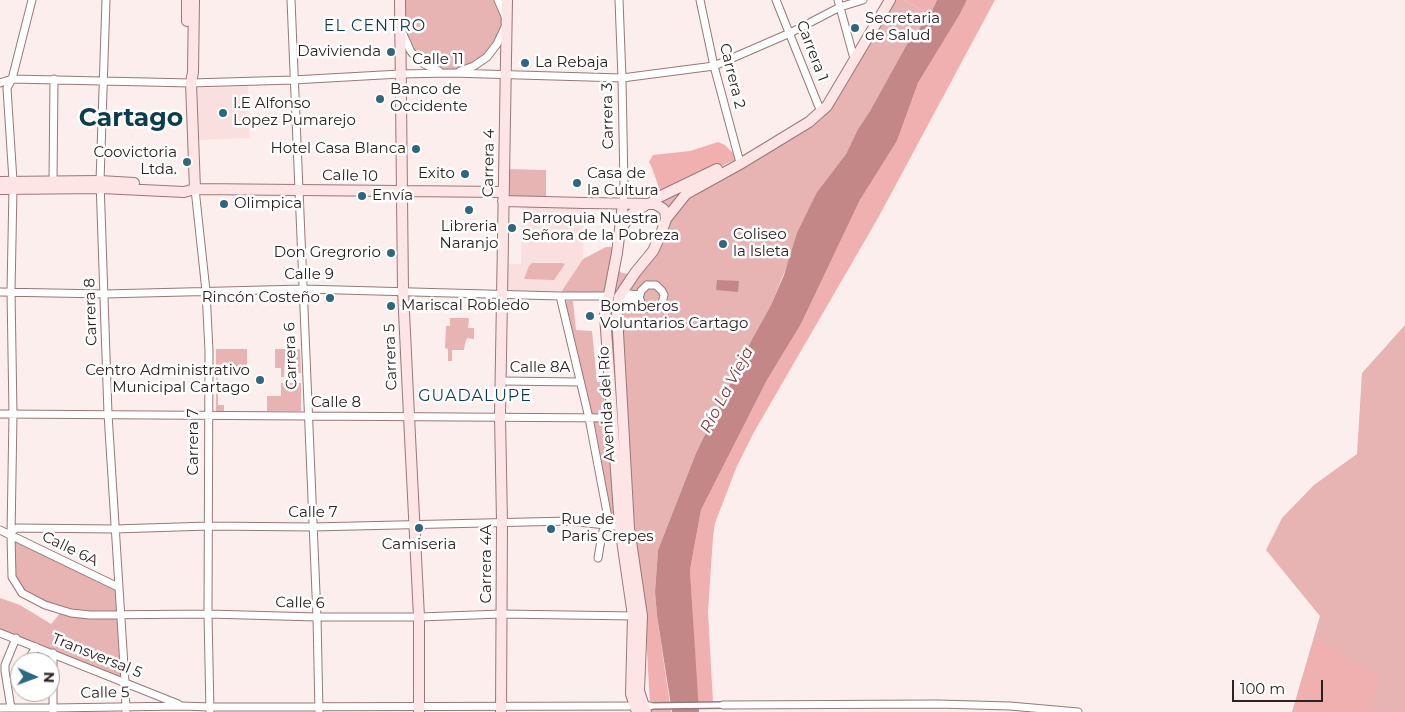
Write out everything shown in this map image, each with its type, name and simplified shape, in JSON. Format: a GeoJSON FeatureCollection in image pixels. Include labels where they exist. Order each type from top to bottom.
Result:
{"type":"FeatureCollection","features":[{"type":"Feature","properties":{"kind":"main road","name":"Carrera 7"},"geometry":{"type":"LineString","coordinates":[[187,0],[187,73],[191,83]]}},
{"type":"Feature","properties":{"kind":"main road","name":"Carrera 7"},"geometry":{"type":"LineString","coordinates":[[194,0],[193,72],[191,83],[195,189]]}},
{"type":"Feature","properties":{"kind":"main road","name":"Carrera 5"},"geometry":{"type":"LineString","coordinates":[[400,0],[403,292],[420,617],[419,709]]}},
{"type":"Feature","properties":{"kind":"main road","name":"Carrera 4"},"geometry":{"type":"LineString","coordinates":[[500,416],[507,0]]}},
{"type":"Feature","properties":{"kind":"main road","name":"Avenida del Río"},"geometry":{"type":"LineString","coordinates":[[624,527],[617,315],[619,297],[634,273],[653,251],[666,219],[686,194],[735,167],[812,120],[826,103],[884,0]]}},
{"type":"Feature","properties":{"kind":"main road","name":"Avenida del Río"},"geometry":{"type":"LineString","coordinates":[[642,708],[639,691],[638,616],[624,527],[612,418],[605,315],[623,226],[632,214],[659,197],[739,159],[810,118],[827,106],[890,0]]}},
{"type":"Feature","properties":{"kind":"main road","name":"Calle 10"},"geometry":{"type":"LineString","coordinates":[[0,189],[13,185],[53,181],[184,192],[195,189],[402,192],[623,204],[649,203]]}},
{"type":"Feature","properties":{"kind":"main road","name":"Calle 10"},"geometry":{"type":"LineString","coordinates":[[0,182],[13,185],[101,185]]}},
{"type":"Feature","properties":{"kind":"main road"},"geometry":{"type":"LineString","coordinates":[[649,203],[659,205],[665,211],[666,219]]}},
{"type":"Feature","properties":{"kind":"main road","name":"Carrera 3"},"geometry":{"type":"LineString","coordinates":[[619,232],[623,204]]}},
{"type":"Feature","properties":{"kind":"main road","name":"Avenida del Río"},"geometry":{"type":"LineString","coordinates":[[617,258],[619,232]]}},
{"type":"Feature","properties":{"kind":"main road"},"geometry":{"type":"LineString","coordinates":[[617,258],[616,268],[622,273],[634,273]]}},
{"type":"Feature","properties":{"kind":"main road","name":"Calle 9"},"geometry":{"type":"LineString","coordinates":[[608,296],[619,297]]}},
{"type":"Feature","properties":{"kind":"main road","name":"Carrera 4A"},"geometry":{"type":"LineString","coordinates":[[500,416],[502,522],[501,709]]}},
{"type":"Feature","properties":{"kind":"street","name":"Calle 6"},"geometry":{"type":"LineString","coordinates":[[32,0],[8,88],[13,185],[11,291],[13,414],[12,577],[22,593],[45,605],[71,613],[90,615],[208,614],[420,617],[502,614],[638,616]]}},
{"type":"Feature","properties":{"kind":"street","name":"Carrera 8"},"geometry":{"type":"LineString","coordinates":[[106,0],[101,185],[108,414],[126,709]]}},
{"type":"Feature","properties":{"kind":"street","name":"Carrera 6"},"geometry":{"type":"LineString","coordinates":[[291,0],[300,190],[307,417],[317,617],[319,709]]}},
{"type":"Feature","properties":{"kind":"street"},"geometry":{"type":"LineString","coordinates":[[406,0],[400,22],[405,41],[410,50],[424,64],[432,68],[451,72],[474,66],[487,57],[497,44],[506,21],[498,0]]}},
{"type":"Feature","properties":{"kind":"street","name":"Carrera 3"},"geometry":{"type":"LineString","coordinates":[[619,0],[623,204]]}},
{"type":"Feature","properties":{"kind":"street","name":"Carrera 2"},"geometry":{"type":"LineString","coordinates":[[700,0],[714,66],[739,159]]}},
{"type":"Feature","properties":{"kind":"street","name":"Carrera 1"},"geometry":{"type":"LineString","coordinates":[[776,0],[820,110]]}},
{"type":"Feature","properties":{"kind":"street","name":"Calle 11"},"geometry":{"type":"LineString","coordinates":[[0,83],[12,79],[191,83],[451,72],[622,78],[714,66],[790,33],[839,4],[863,0]]}},
{"type":"Feature","properties":{"kind":"street"},"geometry":{"type":"LineString","coordinates":[[839,4],[853,55]]}},
{"type":"Feature","properties":{"kind":"street"},"geometry":{"type":"LineString","coordinates":[[53,181],[54,79]]}},
{"type":"Feature","properties":{"kind":"street","name":"Carrera 7"},"geometry":{"type":"LineString","coordinates":[[195,189],[206,291],[209,351],[208,614],[210,709]]}},
{"type":"Feature","properties":{"kind":"street","name":"Calle 9"},"geometry":{"type":"LineString","coordinates":[[0,292],[105,294],[303,290],[608,296]]}},
{"type":"Feature","properties":{"kind":"street"},"geometry":{"type":"LineString","coordinates":[[560,296],[589,418],[608,518],[602,534],[598,558]]}},
{"type":"Feature","properties":{"kind":"street","name":"Calle 9"},"geometry":{"type":"LineString","coordinates":[[619,297],[640,297]]}},
{"type":"Feature","properties":{"kind":"street","name":"Calle 8A"},"geometry":{"type":"LineString","coordinates":[[501,382],[580,382]]}},
{"type":"Feature","properties":{"kind":"street","name":"Calle 8"},"geometry":{"type":"LineString","coordinates":[[0,414],[612,418]]}},
{"type":"Feature","properties":{"kind":"street","name":"Calle 7"},"geometry":{"type":"LineString","coordinates":[[11,536],[12,531],[16,528],[312,527],[570,521],[624,527]]}},
{"type":"Feature","properties":{"kind":"street","name":"Calle 6A"},"geometry":{"type":"LineString","coordinates":[[0,530],[118,587]]}},
{"type":"Feature","properties":{"kind":"street","name":"Transversal 5"},"geometry":{"type":"LineString","coordinates":[[0,633],[51,652]]}},
{"type":"Feature","properties":{"kind":"street"},"geometry":{"type":"LineString","coordinates":[[11,708],[5,665],[16,638]]}},
{"type":"Feature","properties":{"kind":"street"},"geometry":{"type":"LineString","coordinates":[[33,652],[36,646]]}},
{"type":"Feature","properties":{"kind":"street","name":"Transversal 5"},"geometry":{"type":"LineString","coordinates":[[60,656],[182,706]]}},
{"type":"Feature","properties":{"kind":"street"},"geometry":{"type":"LineString","coordinates":[[642,708],[723,704],[938,704],[1010,706],[1078,712]]}},
{"type":"Feature","properties":{"kind":"street","name":"Calle 5"},"geometry":{"type":"LineString","coordinates":[[0,708],[53,710],[182,706],[210,709],[642,708]]}},
{"type":"Feature","properties":{"kind":"shaded area"},"geometry":{"type":"Polygon","coordinates":[[[406,0],[498,0],[506,21],[497,44],[467,69],[442,71],[424,64],[405,41],[403,7],[406,0]]]}},
{"type":"Feature","properties":{"kind":"shaded area"},"geometry":{"type":"Polygon","coordinates":[[[890,0],[904,0],[930,15],[907,44],[858,129],[846,154],[817,192],[771,305],[750,343],[696,453],[658,550],[655,592],[657,616],[642,616],[629,528],[618,297],[560,296],[583,259],[606,247],[618,247],[623,204],[648,203],[623,226],[618,270],[622,273],[630,274],[635,273],[667,218],[651,203],[744,156],[827,105],[890,0]]]}},
{"type":"Feature","properties":{"kind":"shaded area"},"geometry":{"type":"Polygon","coordinates":[[[904,0],[937,0],[930,15],[904,0]]]}},
{"type":"Feature","properties":{"kind":"shaded area"},"geometry":{"type":"Polygon","coordinates":[[[967,0],[995,0],[878,218],[754,432],[737,466],[715,523],[708,612],[713,702],[698,702],[690,570],[701,510],[767,380],[801,324],[860,200],[897,141],[918,83],[967,0]]]}},
{"type":"Feature","properties":{"kind":"shaded area","name":"I.E Alfonso Lopez Pumarejo"},"geometry":{"type":"Polygon","coordinates":[[[248,86],[250,138],[199,140],[197,88],[248,86]]]}},
{"type":"Feature","properties":{"kind":"shaded area"},"geometry":{"type":"Polygon","coordinates":[[[718,142],[725,145],[739,159],[659,197],[658,185],[649,162],[653,155],[690,151],[718,142]]]}},
{"type":"Feature","properties":{"kind":"shaded area"},"geometry":{"type":"Polygon","coordinates":[[[504,169],[546,170],[546,202],[503,201],[504,169]]]}},
{"type":"Feature","properties":{"kind":"shaded area"},"geometry":{"type":"Polygon","coordinates":[[[522,202],[585,203],[583,259],[560,296],[501,295],[502,264],[521,264],[522,202]]]}},
{"type":"Feature","properties":{"kind":"shaded area"},"geometry":{"type":"Polygon","coordinates":[[[532,263],[565,264],[554,280],[524,279],[532,263]]]}},
{"type":"Feature","properties":{"kind":"shaded area"},"geometry":{"type":"Polygon","coordinates":[[[567,301],[573,301],[576,330],[592,331],[597,382],[609,382],[620,527],[606,525],[608,518],[562,306],[567,301]]]}},
{"type":"Feature","properties":{"kind":"shaded area"},"geometry":{"type":"Polygon","coordinates":[[[450,318],[469,318],[468,328],[474,328],[474,339],[467,338],[464,350],[452,350],[452,361],[448,361],[448,349],[445,348],[446,326],[450,326],[450,318]]]}},
{"type":"Feature","properties":{"kind":"shaded area"},"geometry":{"type":"Polygon","coordinates":[[[1405,325],[1405,712],[1292,712],[1320,616],[1266,550],[1282,518],[1314,485],[1357,454],[1362,373],[1405,325]]]}},
{"type":"Feature","properties":{"kind":"shaded area"},"geometry":{"type":"Polygon","coordinates":[[[216,349],[247,349],[247,366],[238,366],[238,371],[218,371],[218,405],[224,405],[224,411],[216,411],[216,349]]]}},
{"type":"Feature","properties":{"kind":"shaded area"},"geometry":{"type":"Polygon","coordinates":[[[275,349],[300,349],[301,373],[291,373],[291,356],[285,356],[284,377],[281,377],[281,368],[275,368],[275,349]]]}},
{"type":"Feature","properties":{"kind":"shaded area"},"geometry":{"type":"Polygon","coordinates":[[[281,383],[301,383],[301,411],[267,411],[267,396],[281,396],[281,383]]]}},
{"type":"Feature","properties":{"kind":"shaded area"},"geometry":{"type":"Polygon","coordinates":[[[11,535],[118,587],[123,681],[60,656],[60,652],[49,652],[0,633],[0,598],[20,605],[51,624],[62,611],[22,593],[12,577],[11,535]]]}},
{"type":"Feature","properties":{"kind":"shaded area"},"geometry":{"type":"Polygon","coordinates":[[[646,616],[657,616],[671,712],[651,712],[646,616]]]}},
{"type":"Feature","properties":{"kind":"shaded area"},"geometry":{"type":"Polygon","coordinates":[[[1315,638],[1380,677],[1369,712],[1293,712],[1315,638]]]}},
{"type":"Feature","properties":{"kind":"water","name":"Río La Vieja"},"geometry":{"type":"Polygon","coordinates":[[[937,0],[967,0],[918,83],[897,141],[860,200],[801,324],[767,380],[701,510],[690,570],[699,712],[672,712],[657,616],[655,592],[658,550],[696,453],[750,343],[771,305],[784,275],[797,233],[817,192],[846,154],[858,129],[907,44],[930,15],[937,0]]]}},
{"type":"Feature","properties":{"kind":"water"},"geometry":{"type":"Polygon","coordinates":[[[717,280],[739,281],[738,292],[716,290],[717,280]]]}},
{"type":"Feature","properties":{"kind":"place","name":"Secretaria de Salud"},"geometry":{"type":"Point","coordinates":[855,28]}},
{"type":"Feature","properties":{"kind":"place","name":"Davivienda"},"geometry":{"type":"Point","coordinates":[391,52]}},
{"type":"Feature","properties":{"kind":"place","name":"La Rebaja"},"geometry":{"type":"Point","coordinates":[525,63]}},
{"type":"Feature","properties":{"kind":"place","name":"Banco de Occidente"},"geometry":{"type":"Point","coordinates":[380,99]}},
{"type":"Feature","properties":{"kind":"place","name":"I.E Alfonso Lopez Pumarejo"},"geometry":{"type":"Point","coordinates":[223,113]}},
{"type":"Feature","properties":{"kind":"place","name":"Hotel Casa Blanca"},"geometry":{"type":"Point","coordinates":[416,149]}},
{"type":"Feature","properties":{"kind":"place","name":"Coovictoria Ltda."},"geometry":{"type":"Point","coordinates":[187,162]}},
{"type":"Feature","properties":{"kind":"place","name":"Exito"},"geometry":{"type":"Point","coordinates":[465,174]}},
{"type":"Feature","properties":{"kind":"place","name":"Casa de la Cultura"},"geometry":{"type":"Point","coordinates":[577,183]}},
{"type":"Feature","properties":{"kind":"place","name":"Envía"},"geometry":{"type":"Point","coordinates":[362,196]}},
{"type":"Feature","properties":{"kind":"place","name":"Olimpica"},"geometry":{"type":"Point","coordinates":[224,204]}},
{"type":"Feature","properties":{"kind":"place","name":"Libreria Naranjo"},"geometry":{"type":"Point","coordinates":[469,210]}},
{"type":"Feature","properties":{"kind":"place","name":"Parroquia Nuestra Señora de la Pobreza"},"geometry":{"type":"Point","coordinates":[512,228]}},
{"type":"Feature","properties":{"kind":"place","name":"Coliseo la Isleta"},"geometry":{"type":"Point","coordinates":[723,244]}},
{"type":"Feature","properties":{"kind":"place","name":"Don Gregrorio"},"geometry":{"type":"Point","coordinates":[391,253]}},
{"type":"Feature","properties":{"kind":"place","name":"Rincón Costeño"},"geometry":{"type":"Point","coordinates":[330,298]}},
{"type":"Feature","properties":{"kind":"place","name":"Mariscal Robledo"},"geometry":{"type":"Point","coordinates":[391,306]}},
{"type":"Feature","properties":{"kind":"place","name":"Bomberos Voluntarios Cartago"},"geometry":{"type":"Point","coordinates":[590,316]}},
{"type":"Feature","properties":{"kind":"place","name":"Centro Administrativo Municipal Cartago"},"geometry":{"type":"Point","coordinates":[260,380]}},
{"type":"Feature","properties":{"kind":"place","name":"Camiseria"},"geometry":{"type":"Point","coordinates":[419,528]}},
{"type":"Feature","properties":{"kind":"place","name":"Rue de Paris Crepes"},"geometry":{"type":"Point","coordinates":[551,529]}},
{"type":"Feature","properties":{"kind":"district","name":"EL CENTRO"},"geometry":{"type":"Point","coordinates":[375,26]}},
{"type":"Feature","properties":{"kind":"district","name":"Cartago"},"geometry":{"type":"Point","coordinates":[131,119]}},
{"type":"Feature","properties":{"kind":"district","name":"GUADALUPE"},"geometry":{"type":"Point","coordinates":[475,396]}}]}
